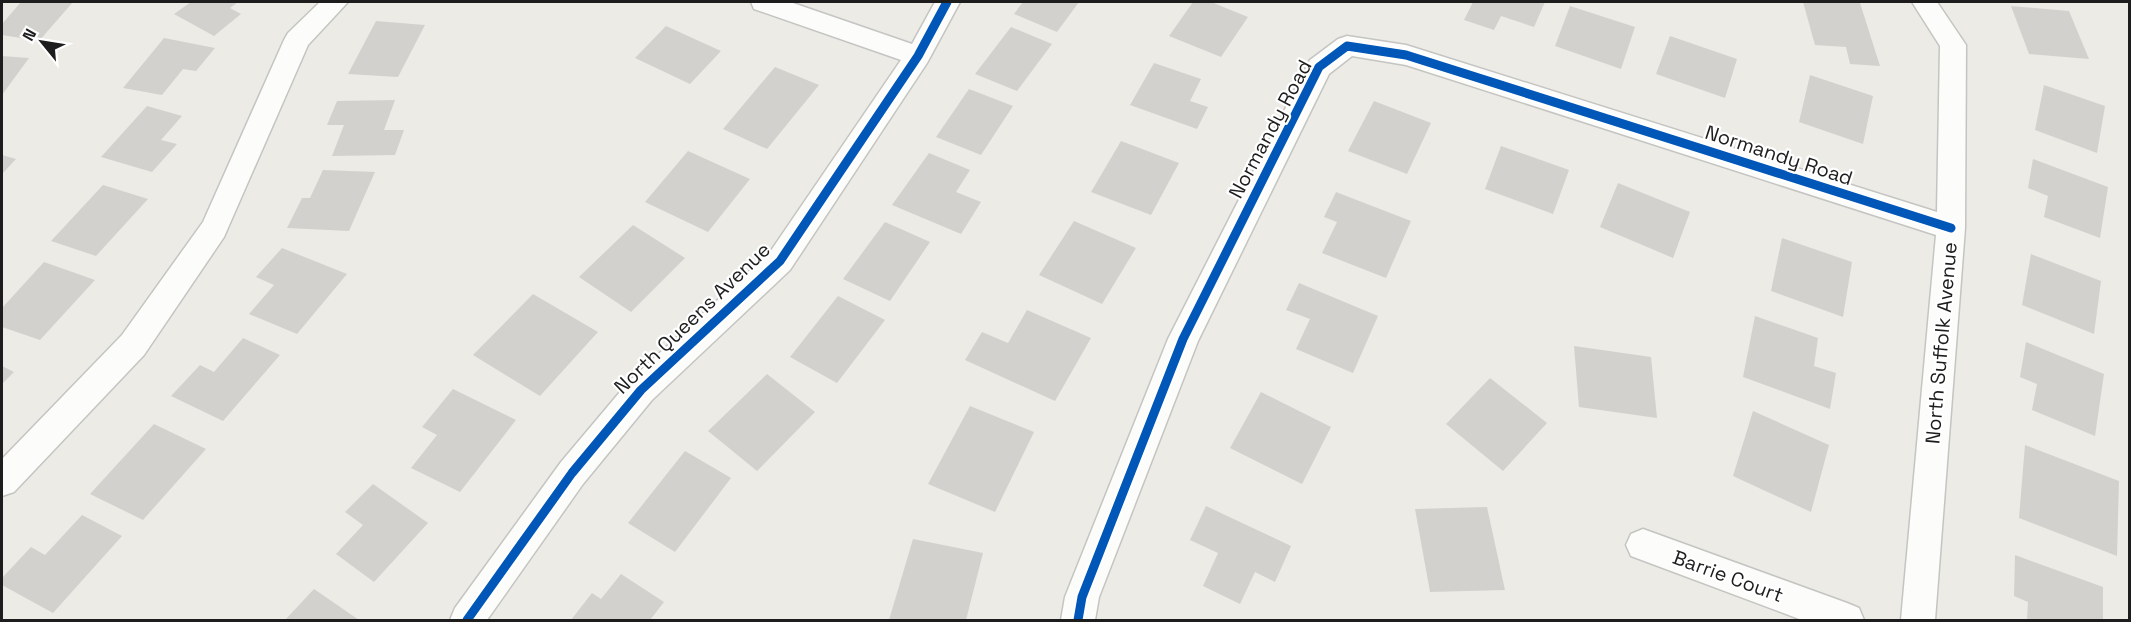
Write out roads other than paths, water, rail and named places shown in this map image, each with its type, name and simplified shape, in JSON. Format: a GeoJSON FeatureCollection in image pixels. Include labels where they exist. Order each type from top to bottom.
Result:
{"type":"FeatureCollection","features":[{"type":"Feature","properties":{"kind":"street"},"geometry":{"type":"LineString","coordinates":[[2,481],[133,345],[214,229],[297,40],[334,2]]}},
{"type":"Feature","properties":{"kind":"street"},"geometry":{"type":"LineString","coordinates":[[762,2],[918,56]]}},
{"type":"Feature","properties":{"kind":"street","name":"North Queens Avenue"},"geometry":{"type":"LineString","coordinates":[[467,621],[572,473],[640,390],[780,261],[918,56],[948,2]]}},
{"type":"Feature","properties":{"kind":"street","name":"North Suffolk Avenue"},"geometry":{"type":"LineString","coordinates":[[1918,621],[1950,228],[1953,45],[1924,2]]}},
{"type":"Feature","properties":{"kind":"street","name":"Normandy Road"},"geometry":{"type":"LineString","coordinates":[[1078,621],[1082,597],[1183,339],[1319,67],[1347,46],[1406,55],[1950,228]]}},
{"type":"Feature","properties":{"kind":"street","name":"Barrie Court"},"geometry":{"type":"LineString","coordinates":[[1643,545],[1847,621]]}}]}
